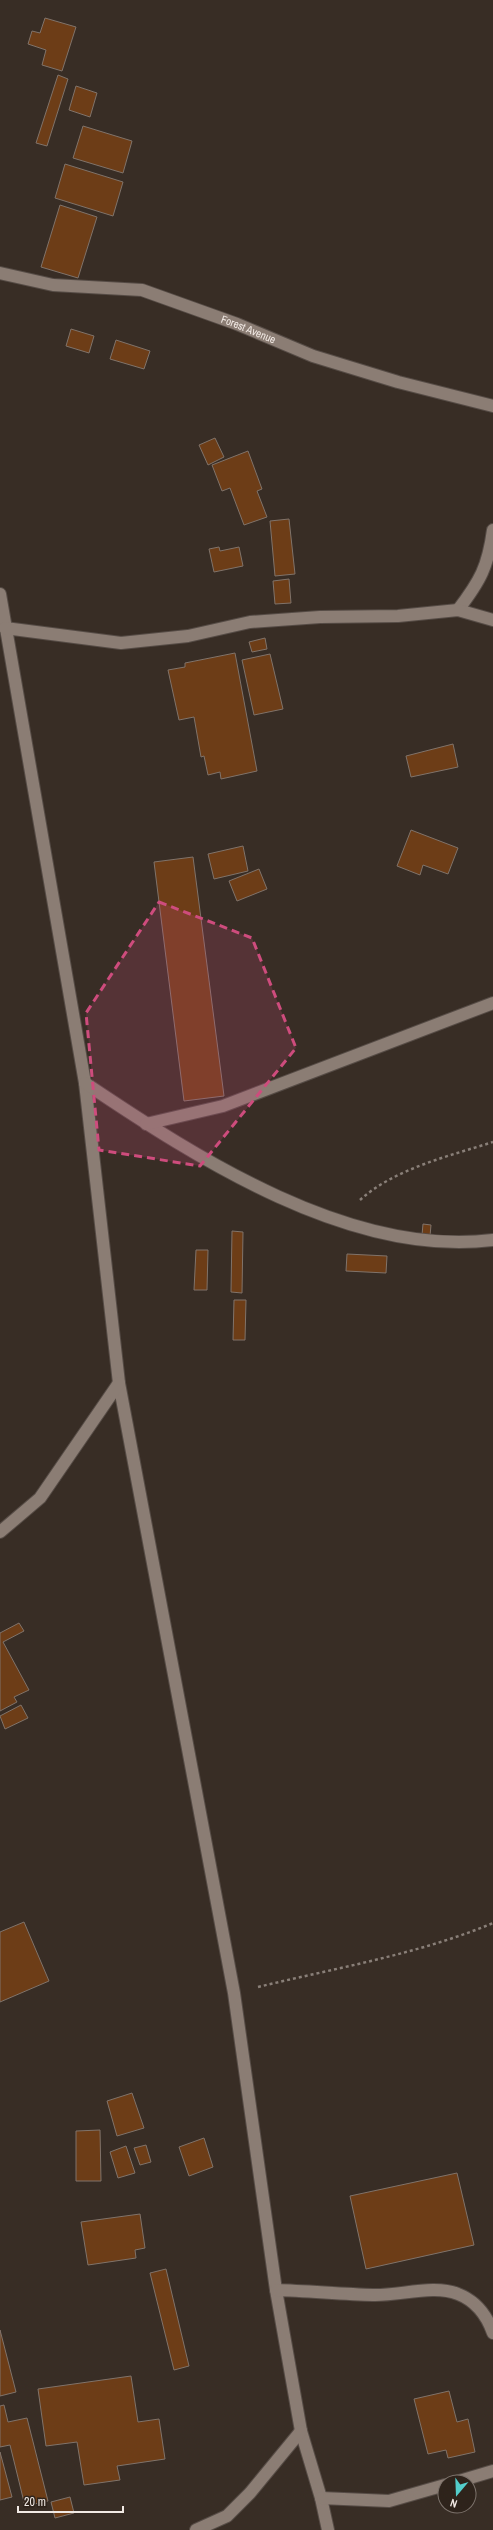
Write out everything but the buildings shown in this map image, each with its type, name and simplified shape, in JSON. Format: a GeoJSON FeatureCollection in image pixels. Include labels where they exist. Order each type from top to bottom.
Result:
{"type":"FeatureCollection","features":[{"type":"Feature","properties":{"kind":"street","name":"Forest Avenue"},"geometry":{"type":"LineString","coordinates":[[0,273],[53,285],[142,290],[237,324],[313,356],[493,406]]}},
{"type":"Feature","properties":{"kind":"street"},"geometry":{"type":"LineString","coordinates":[[458,610],[480,582],[490,554],[493,530]]}},
{"type":"Feature","properties":{"kind":"street"},"geometry":{"type":"LineString","coordinates":[[0,594],[86,1083],[119,1383],[234,1993],[276,2290],[301,2431],[321,2498],[328,2530]]}},
{"type":"Feature","properties":{"kind":"street"},"geometry":{"type":"LineString","coordinates":[[5,628],[121,643],[188,636],[250,622],[398,616],[458,610],[493,620]]}},
{"type":"Feature","properties":{"kind":"street"},"geometry":{"type":"LineString","coordinates":[[146,1124],[223,1106],[493,1003]]}},
{"type":"Feature","properties":{"kind":"street"},"geometry":{"type":"LineString","coordinates":[[86,1083],[146,1124],[281,1200],[344,1221],[414,1241],[493,1240]]}},
{"type":"Feature","properties":{"kind":"street"},"geometry":{"type":"LineString","coordinates":[[0,1532],[40,1498],[119,1383]]}},
{"type":"Feature","properties":{"kind":"street"},"geometry":{"type":"LineString","coordinates":[[276,2290],[375,2295],[426,2291],[457,2293],[475,2303],[486,2318],[493,2334]]}},
{"type":"Feature","properties":{"kind":"street"},"geometry":{"type":"LineString","coordinates":[[196,2530],[227,2516],[250,2494],[301,2431]]}},
{"type":"Feature","properties":{"kind":"street"},"geometry":{"type":"LineString","coordinates":[[477,2476],[493,2471]]}},
{"type":"Feature","properties":{"kind":"street"},"geometry":{"type":"LineString","coordinates":[[321,2498],[389,2501],[437,2487]]}},
{"type":"Feature","properties":{"kind":"path"},"geometry":{"type":"LineString","coordinates":[[344,1221],[372,1189],[441,1159],[493,1142]]}},
{"type":"Feature","properties":{"kind":"path"},"geometry":{"type":"LineString","coordinates":[[234,1993],[386,1956],[473,1931],[493,1923]]}},
{"type":"Feature","properties":{"kind":"highlighted area"},"geometry":{"type":"Polygon","coordinates":[[[159,902],[252,938],[296,1048],[200,1166],[99,1150],[86,1013],[159,902]]]}}]}
